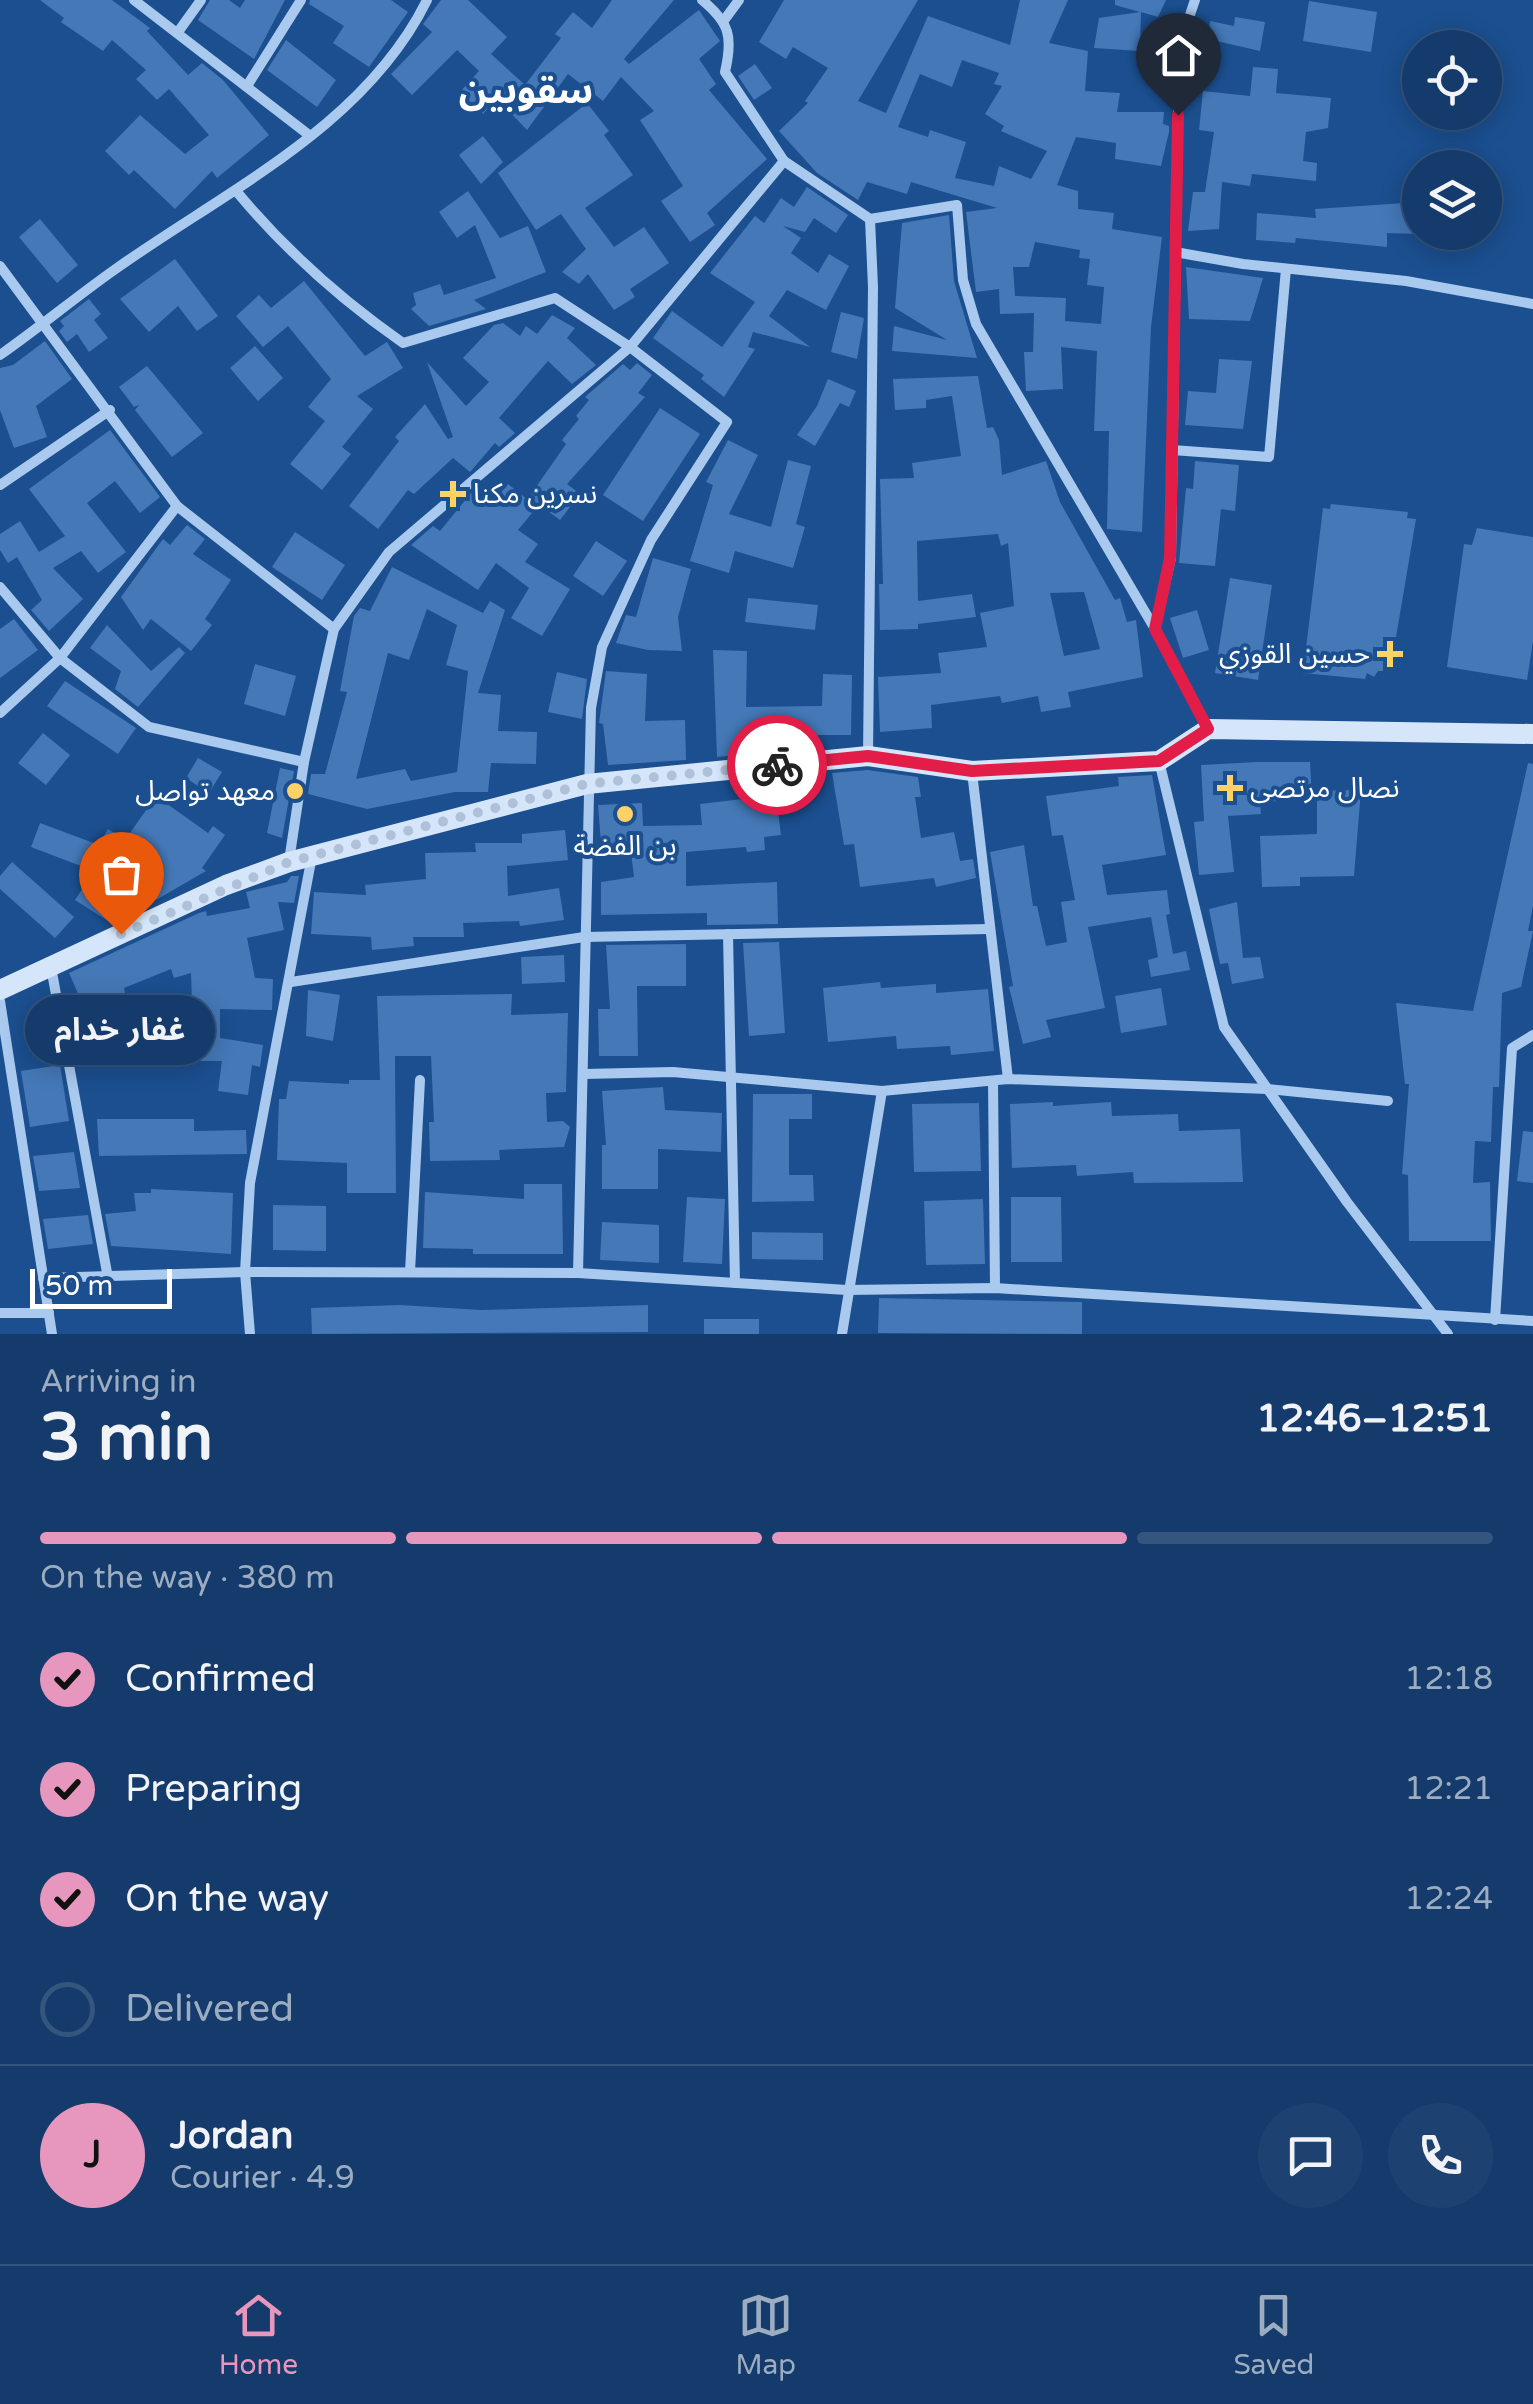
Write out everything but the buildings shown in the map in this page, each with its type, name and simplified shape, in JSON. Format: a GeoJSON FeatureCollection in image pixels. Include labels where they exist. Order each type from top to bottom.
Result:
{"type":"FeatureCollection","features":[{"type":"Feature","properties":{"kind":"street"},"geometry":{"type":"LineString","coordinates":[[134,0],[309,135]]}},
{"type":"Feature","properties":{"kind":"street"},"geometry":{"type":"LineString","coordinates":[[178,32],[201,0]]}},
{"type":"Feature","properties":{"kind":"street"},"geometry":{"type":"LineString","coordinates":[[247,86],[301,0]]}},
{"type":"Feature","properties":{"kind":"street"},"geometry":{"type":"LineString","coordinates":[[0,355],[118,267],[238,192],[309,135],[386,65],[427,0]]}},
{"type":"Feature","properties":{"kind":"street"},"geometry":{"type":"LineString","coordinates":[[702,0],[726,20],[732,41],[725,72],[761,132],[784,161],[870,219],[957,206],[963,280],[976,324],[1155,629],[1208,729]]}},
{"type":"Feature","properties":{"kind":"street"},"geometry":{"type":"LineString","coordinates":[[726,20],[739,0]]}},
{"type":"Feature","properties":{"kind":"street"},"geometry":{"type":"LineString","coordinates":[[1155,629],[1170,558],[1179,46],[1195,0]]}},
{"type":"Feature","properties":{"kind":"street"},"geometry":{"type":"LineString","coordinates":[[289,862],[304,762],[334,629],[388,552],[630,347],[784,161]]}},
{"type":"Feature","properties":{"kind":"street"},"geometry":{"type":"LineString","coordinates":[[238,192],[284,249],[346,303],[403,344],[555,298],[630,347],[727,422],[651,540],[602,647],[590,708],[578,1273]]}},
{"type":"Feature","properties":{"kind":"street"},"geometry":{"type":"LineString","coordinates":[[868,756],[874,287],[870,219]]}},
{"type":"Feature","properties":{"kind":"street"},"geometry":{"type":"LineString","coordinates":[[1175,252],[1286,269],[1406,281],[1533,304]]}},
{"type":"Feature","properties":{"kind":"street"},"geometry":{"type":"LineString","coordinates":[[0,266],[178,506],[334,629]]}},
{"type":"Feature","properties":{"kind":"street"},"geometry":{"type":"LineString","coordinates":[[1172,450],[1269,456],[1286,269]]}},
{"type":"Feature","properties":{"kind":"street"},"geometry":{"type":"LineString","coordinates":[[0,485],[110,410]]}},
{"type":"Feature","properties":{"kind":"street"},"geometry":{"type":"LineString","coordinates":[[0,713],[60,658],[178,506]]}},
{"type":"Feature","properties":{"kind":"street"},"geometry":{"type":"LineString","coordinates":[[0,588],[60,658],[148,727],[304,762]]}},
{"type":"Feature","properties":{"kind":"street"},"geometry":{"type":"LineString","coordinates":[[0,990],[226,885],[289,862],[586,784],[868,756],[972,771],[1159,761],[1208,729],[1533,734]]}},
{"type":"Feature","properties":{"kind":"street"},"geometry":{"type":"LineString","coordinates":[[1159,761],[1224,1027],[1347,1202],[1448,1334]]}},
{"type":"Feature","properties":{"kind":"street"},"geometry":{"type":"LineString","coordinates":[[972,771],[1008,1079]]}},
{"type":"Feature","properties":{"kind":"street"},"geometry":{"type":"LineString","coordinates":[[250,1334],[246,1272],[250,1182],[292,982],[312,855]]}},
{"type":"Feature","properties":{"kind":"street"},"geometry":{"type":"LineString","coordinates":[[292,982],[584,937],[989,929]]}},
{"type":"Feature","properties":{"kind":"street"},"geometry":{"type":"LineString","coordinates":[[728,934],[735,1283]]}},
{"type":"Feature","properties":{"kind":"street"},"geometry":{"type":"LineString","coordinates":[[51,966],[108,1278]]}},
{"type":"Feature","properties":{"kind":"street"},"geometry":{"type":"LineString","coordinates":[[0,1001],[52,1334]]}},
{"type":"Feature","properties":{"kind":"street"},"geometry":{"type":"LineString","coordinates":[[1495,1320],[1512,1048],[1533,1035]]}},
{"type":"Feature","properties":{"kind":"street"},"geometry":{"type":"LineString","coordinates":[[584,1074],[673,1072],[882,1091],[1008,1079],[1267,1089],[1388,1101]]}},
{"type":"Feature","properties":{"kind":"street"},"geometry":{"type":"LineString","coordinates":[[410,1272],[420,1080]]}},
{"type":"Feature","properties":{"kind":"street"},"geometry":{"type":"LineString","coordinates":[[993,1080],[995,1288]]}},
{"type":"Feature","properties":{"kind":"street"},"geometry":{"type":"LineString","coordinates":[[842,1334],[882,1091]]}},
{"type":"Feature","properties":{"kind":"street"},"geometry":{"type":"LineString","coordinates":[[43,1278],[246,1272],[578,1273],[847,1290],[995,1288],[1439,1319],[1533,1321]]}},
{"type":"Feature","properties":{"kind":"street"},"geometry":{"type":"LineString","coordinates":[[0,1313],[48,1313]]}},
{"type":"Feature","properties":{"kind":"way so far"},"geometry":{"type":"LineString","coordinates":[[121,934],[226,885],[289,862],[586,784],[777,765]]}},
{"type":"Feature","properties":{"kind":"place","name":"نسرين مكنا"},"geometry":{"type":"Point","coordinates":[453,494]}},
{"type":"Feature","properties":{"kind":"place","name":"حسين القوزي"},"geometry":{"type":"Point","coordinates":[1390,654]}},
{"type":"Feature","properties":{"kind":"place","name":"نصال مرتصى"},"geometry":{"type":"Point","coordinates":[1230,788]}},
{"type":"Feature","properties":{"kind":"place","name":"معهد تواصل"},"geometry":{"type":"Point","coordinates":[295,791]}},
{"type":"Feature","properties":{"kind":"place","name":"بن الفضة"},"geometry":{"type":"Point","coordinates":[625,814]}},
{"type":"Feature","properties":{"kind":"place","name":"غفار خدام"},"geometry":{"type":"Point","coordinates":[121,934]}},
{"type":"Feature","properties":{"kind":"district","name":"سقوبين"},"geometry":{"type":"Point","coordinates":[526,91]}},
{"type":"Feature","properties":{"kind":"route"},"geometry":{"type":"LineString","coordinates":[[777,765],[868,756],[972,771],[1159,761],[1208,729],[1155,629],[1170,558],[1178,115]]}}]}
